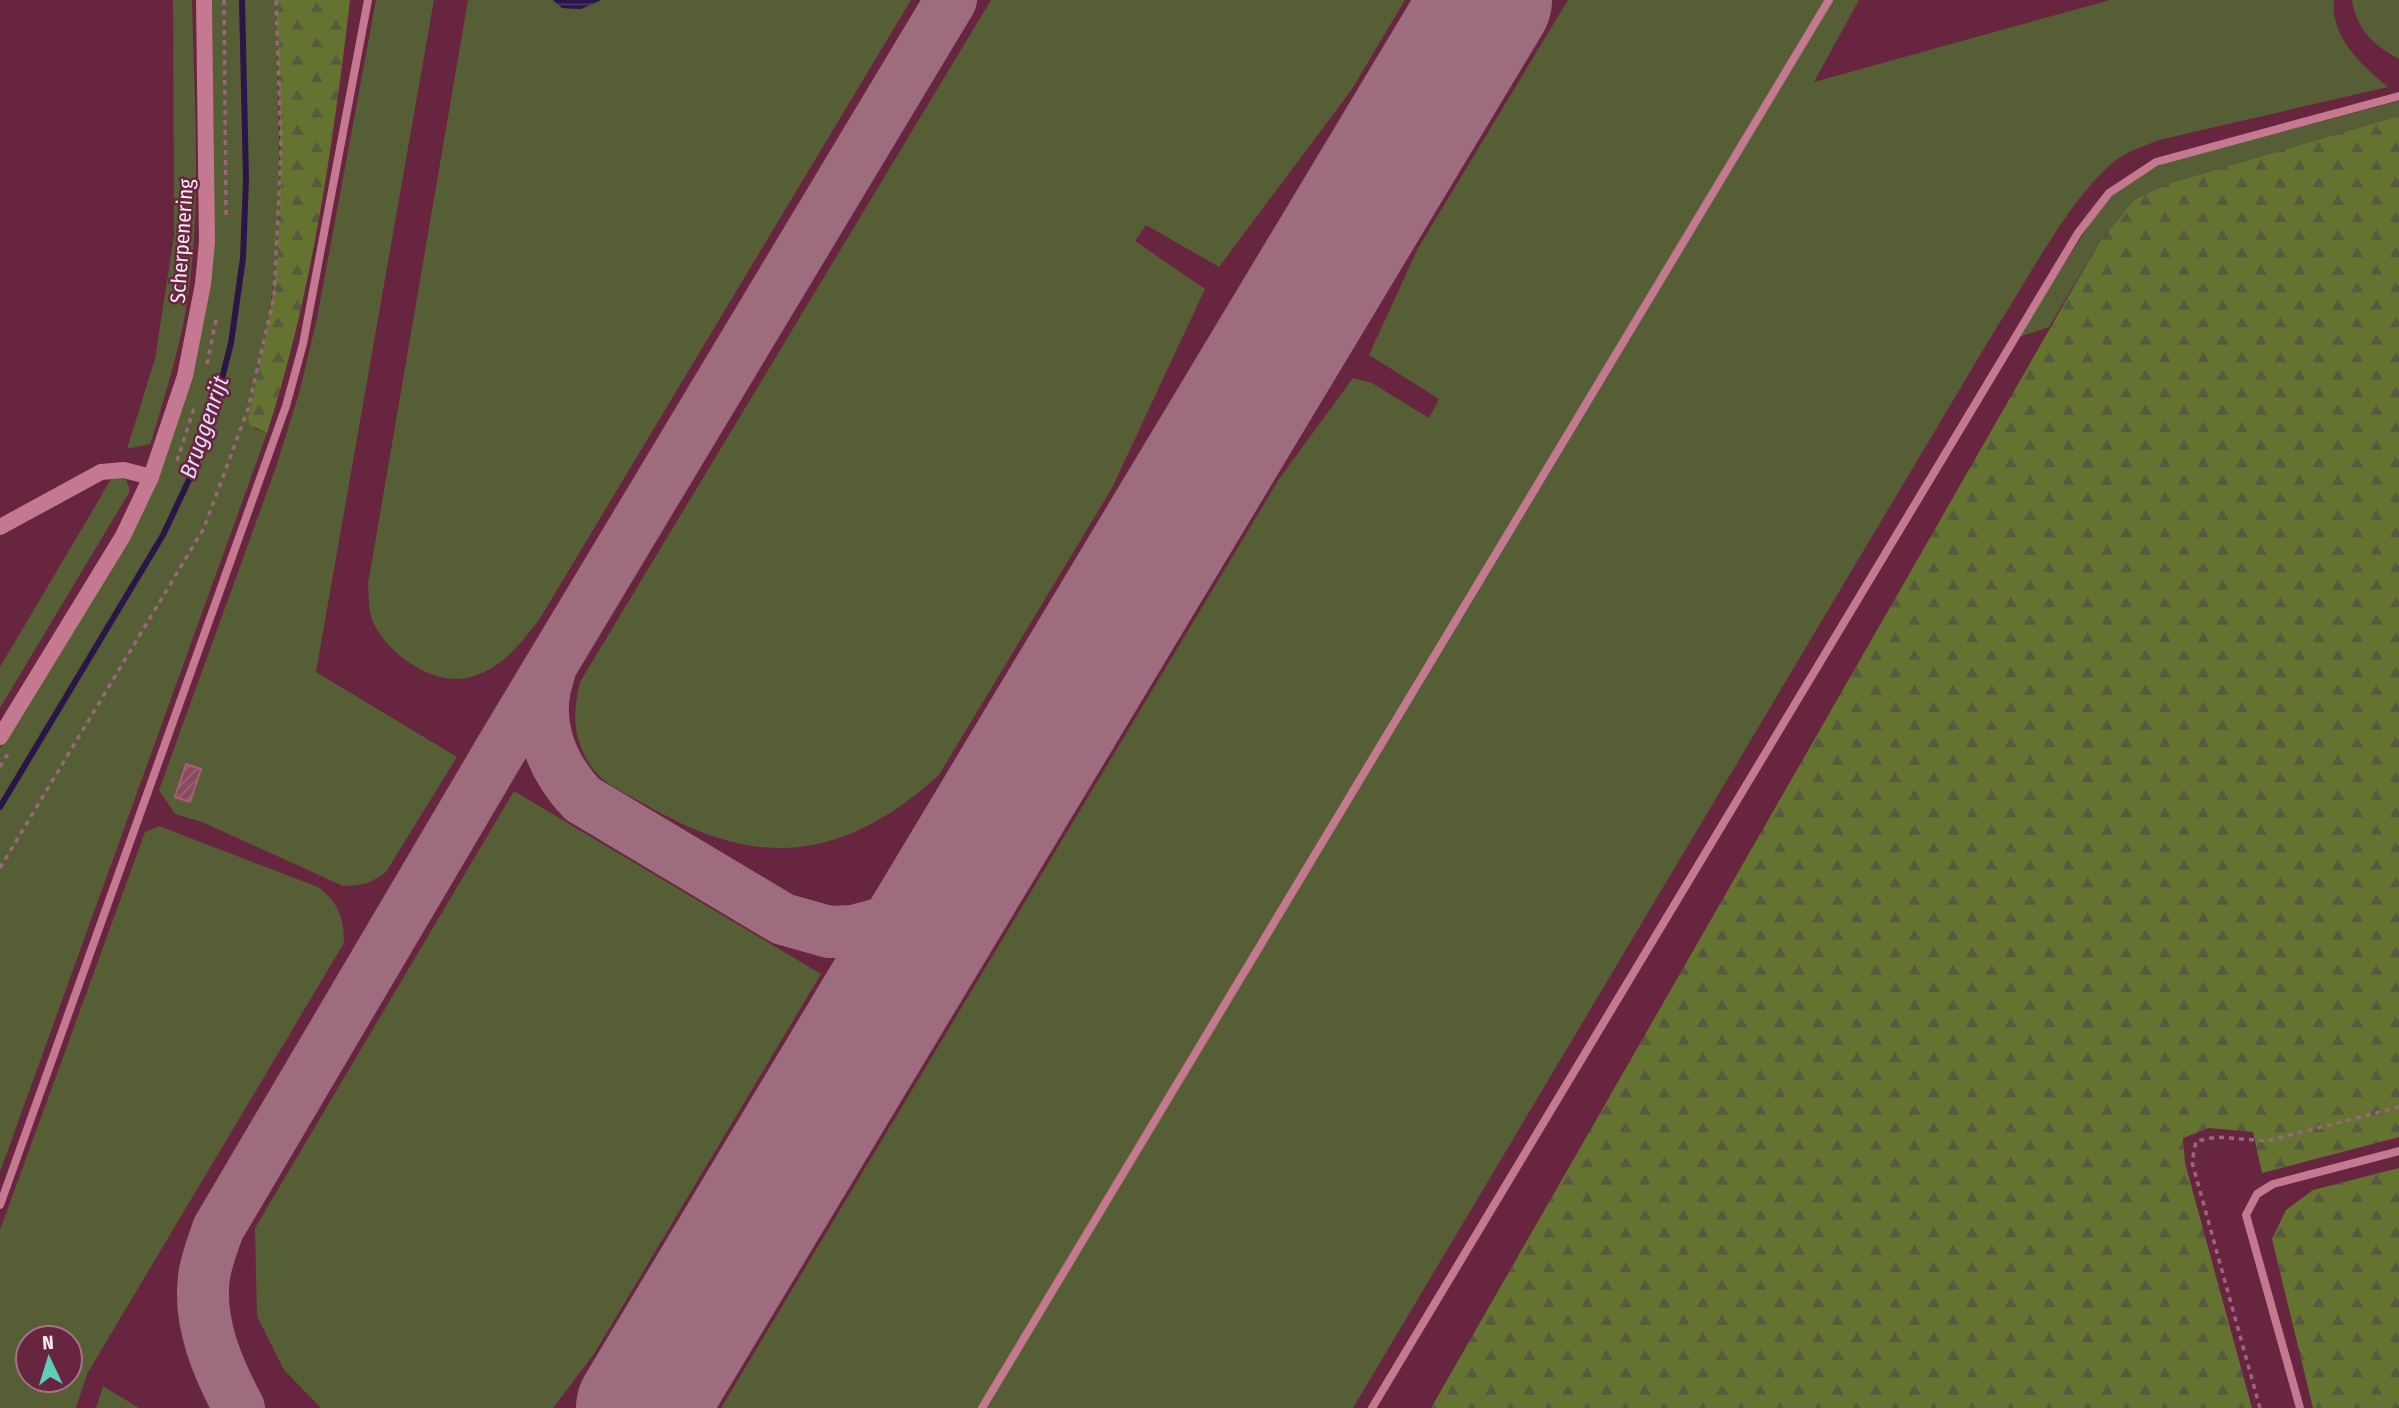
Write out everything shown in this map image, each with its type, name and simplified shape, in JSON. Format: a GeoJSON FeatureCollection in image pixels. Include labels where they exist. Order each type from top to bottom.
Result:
{"type":"FeatureCollection","features":[{"type":"Feature","properties":{"kind":"street","name":"Scherpenering"},"geometry":{"type":"LineString","coordinates":[[0,737],[123,536],[150,477],[185,376],[204,284],[208,164],[204,0]]}},
{"type":"Feature","properties":{"kind":"street"},"geometry":{"type":"LineString","coordinates":[[0,527],[102,472],[124,470],[150,477]]}},
{"type":"Feature","properties":{"kind":"lane"},"geometry":{"type":"LineString","coordinates":[[0,1205],[286,406],[303,344],[368,0]]}},
{"type":"Feature","properties":{"kind":"lane"},"geometry":{"type":"LineString","coordinates":[[982,1408],[1829,0]]}},
{"type":"Feature","properties":{"kind":"lane"},"geometry":{"type":"LineString","coordinates":[[1372,1408],[2078,233],[2109,193],[2156,162],[2399,96]]}},
{"type":"Feature","properties":{"kind":"lane"},"geometry":{"type":"LineString","coordinates":[[2300,1408],[2246,1215],[2257,1194],[2273,1184],[2399,1151]]}},
{"type":"Feature","properties":{"kind":"path"},"geometry":{"type":"LineString","coordinates":[[0,868],[204,528],[248,409],[274,297],[281,151],[276,0]]}},
{"type":"Feature","properties":{"kind":"green space"},"geometry":{"type":"Polygon","coordinates":[[[173,0],[192,0],[196,187],[192,260],[181,333],[153,436],[150,444],[127,449],[155,359],[174,236],[173,0]]]}},
{"type":"Feature","properties":{"kind":"green space"},"geometry":{"type":"Polygon","coordinates":[[[212,0],[276,0],[280,198],[277,253],[255,429],[267,433],[0,1172],[0,748],[148,493],[210,258],[214,190],[212,0]]]}},
{"type":"Feature","properties":{"kind":"green space"},"geometry":{"type":"Polygon","coordinates":[[[276,0],[350,0],[328,164],[309,273],[297,327],[267,433],[250,425],[248,418],[265,337],[277,255],[280,160],[276,0]]]}},
{"type":"Feature","properties":{"kind":"green space"},"geometry":{"type":"Polygon","coordinates":[[[376,0],[434,0],[316,672],[457,757],[386,872],[366,883],[343,886],[202,822],[175,814],[159,790],[276,467],[300,390],[317,318],[376,0]]]}},
{"type":"Feature","properties":{"kind":"green space"},"geometry":{"type":"Polygon","coordinates":[[[468,0],[553,0],[562,8],[581,9],[601,0],[911,0],[539,620],[518,645],[494,667],[460,679],[431,674],[392,649],[373,621],[368,584],[468,0]]]}},
{"type":"Feature","properties":{"kind":"green space"},"geometry":{"type":"Polygon","coordinates":[[[991,0],[1405,0],[1352,89],[1219,267],[1146,225],[1135,241],[1205,289],[1112,488],[939,775],[886,815],[858,830],[826,842],[776,848],[752,846],[706,834],[618,790],[594,770],[583,753],[577,733],[575,714],[580,682],[991,0]]]}},
{"type":"Feature","properties":{"kind":"green space"},"geometry":{"type":"Polygon","coordinates":[[[1568,0],[1859,0],[1814,82],[2110,0],[2334,0],[2334,14],[2342,38],[2358,60],[2388,87],[2159,140],[2115,161],[2081,196],[1995,330],[1353,1408],[721,1408],[1279,479],[1353,378],[1372,383],[1429,418],[1439,399],[1369,355],[1418,248],[1568,0]]]}},
{"type":"Feature","properties":{"kind":"green space"},"geometry":{"type":"Polygon","coordinates":[[[2352,0],[2399,0],[2399,59],[2368,36],[2354,11],[2352,0]]]}},
{"type":"Feature","properties":{"kind":"green space"},"geometry":{"type":"Polygon","coordinates":[[[2399,101],[2399,116],[2167,184],[2134,200],[2099,243],[2049,327],[2019,337],[2103,202],[2123,183],[2167,162],[2399,101]]]}},
{"type":"Feature","properties":{"kind":"green space"},"geometry":{"type":"Polygon","coordinates":[[[2399,116],[2399,1137],[2262,1173],[2253,1132],[2209,1128],[2183,1138],[2185,1163],[2252,1408],[1431,1408],[2099,243],[2134,200],[2167,184],[2399,116]]]}},
{"type":"Feature","properties":{"kind":"green space"},"geometry":{"type":"Polygon","coordinates":[[[113,476],[126,479],[130,491],[0,708],[0,667],[113,476]]]}},
{"type":"Feature","properties":{"kind":"green space"},"geometry":{"type":"Polygon","coordinates":[[[514,791],[821,974],[594,1354],[553,1408],[321,1408],[284,1370],[257,1316],[255,1228],[514,791]]]}},
{"type":"Feature","properties":{"kind":"green space"},"geometry":{"type":"Polygon","coordinates":[[[159,826],[318,887],[331,899],[339,912],[344,943],[87,1374],[84,1383],[84,1324],[14,1324],[14,1394],[81,1394],[76,1408],[0,1408],[0,1230],[145,832],[159,826]]]}},
{"type":"Feature","properties":{"kind":"green space"},"geometry":{"type":"Polygon","coordinates":[[[2399,1168],[2399,1408],[2313,1408],[2272,1239],[2286,1210],[2313,1190],[2399,1168]]]}},
{"type":"Feature","properties":{"kind":"green space"},"geometry":{"type":"Polygon","coordinates":[[[103,1386],[139,1408],[96,1408],[103,1386]]]}},
{"type":"Feature","properties":{"kind":"shaded area"},"geometry":{"type":"Polygon","coordinates":[[[553,0],[601,0],[581,9],[562,8],[553,0]]]}},
{"type":"Feature","properties":{"kind":"building"},"geometry":{"type":"Polygon","coordinates":[[[186,764],[201,769],[190,802],[175,797],[186,764]]]}},
{"type":"Feature","properties":{"kind":"waterway","name":"Bruggenrijt"},"geometry":{"type":"LineString","coordinates":[[0,807],[163,535],[195,467],[210,425],[231,343],[243,258],[246,179],[242,0]]}},
{"type":"Feature","properties":{"kind":"taxiway"},"geometry":{"type":"LineString","coordinates":[[239,1408],[217,1362],[204,1311],[205,1271],[218,1229],[501,749],[951,0]]}},
{"type":"Feature","properties":{"kind":"taxiway"},"geometry":{"type":"LineString","coordinates":[[549,674],[543,708],[548,741],[561,772],[582,799],[783,919],[829,932],[853,931],[909,916],[930,901],[956,876],[981,842]]}},
{"type":"Feature","properties":{"kind":"runway"},"geometry":{"type":"LineString","coordinates":[[641,1408],[1487,0]]}}]}
